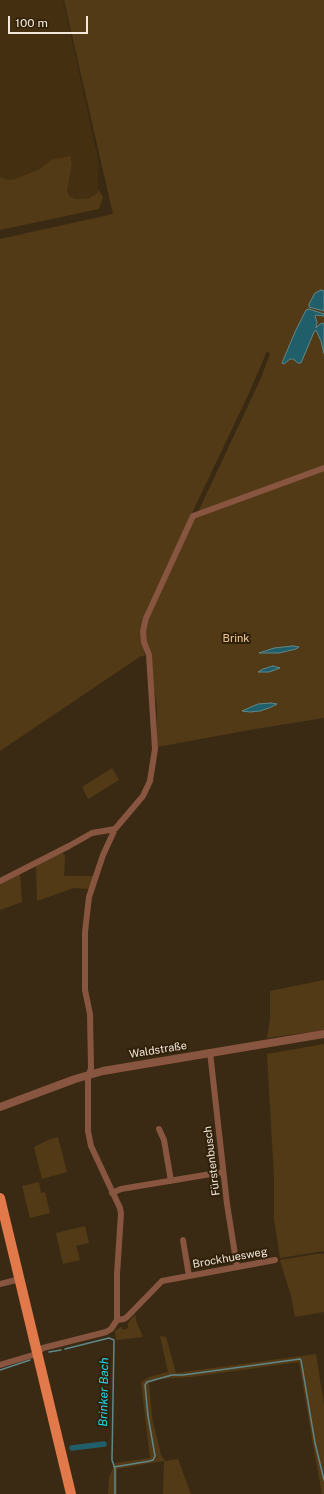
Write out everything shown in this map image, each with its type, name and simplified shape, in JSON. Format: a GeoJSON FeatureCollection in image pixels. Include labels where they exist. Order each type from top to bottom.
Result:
{"type":"FeatureCollection","features":[{"type":"Feature","properties":{"kind":"main road"},"geometry":{"type":"LineString","coordinates":[[0,1198],[71,1494]]}},
{"type":"Feature","properties":{"kind":"street"},"geometry":{"type":"LineString","coordinates":[[117,1320],[117,1274],[121,1218],[120,1208],[91,1146],[89,1136],[88,1078],[91,1068],[90,1014],[85,990],[86,914],[89,897],[98,867],[115,828],[143,796],[150,781],[155,749],[149,655],[144,642],[143,631],[146,618],[193,516],[324,468]]}},
{"type":"Feature","properties":{"kind":"street"},"geometry":{"type":"LineString","coordinates":[[0,881],[92,833],[115,828]]}},
{"type":"Feature","properties":{"kind":"street","name":"Waldstraße"},"geometry":{"type":"LineString","coordinates":[[0,1107],[90,1074],[119,1067],[324,1034]]}},
{"type":"Feature","properties":{"kind":"street","name":"Fürstenbusch"},"geometry":{"type":"LineString","coordinates":[[210,1052],[223,1172],[237,1267]]}},
{"type":"Feature","properties":{"kind":"street"},"geometry":{"type":"LineString","coordinates":[[159,1129],[164,1140],[171,1181]]}},
{"type":"Feature","properties":{"kind":"street"},"geometry":{"type":"LineString","coordinates":[[112,1193],[121,1190],[223,1172]]}},
{"type":"Feature","properties":{"kind":"street","name":"Brockhuesweg"},"geometry":{"type":"LineString","coordinates":[[182,1240],[189,1276]]}},
{"type":"Feature","properties":{"kind":"street","name":"Brockhuesweg"},"geometry":{"type":"LineString","coordinates":[[0,1365],[33,1355],[43,1348],[106,1332],[111,1329],[117,1320],[127,1317],[162,1281],[275,1260]]}},
{"type":"Feature","properties":{"kind":"street"},"geometry":{"type":"LineString","coordinates":[[0,1284],[20,1279]]}},
{"type":"Feature","properties":{"kind":"shaded area"},"geometry":{"type":"Polygon","coordinates":[[[0,0],[63,0],[98,160],[98,189],[97,193],[91,198],[75,199],[69,196],[67,191],[72,164],[51,160],[40,169],[15,179],[8,180],[0,177],[0,0]]]}},
{"type":"Feature","properties":{"kind":"green space","name":"Brink"},"geometry":{"type":"Polygon","coordinates":[[[64,0],[324,0],[324,718],[157,747],[157,708],[144,627],[261,378],[270,354],[267,351],[250,391],[146,610],[140,629],[145,656],[141,656],[0,751],[0,239],[113,214],[64,0]]]}},
{"type":"Feature","properties":{"kind":"green space"},"geometry":{"type":"Polygon","coordinates":[[[70,156],[72,164],[67,191],[69,196],[75,199],[90,198],[97,193],[98,189],[103,197],[99,209],[0,230],[0,177],[8,180],[15,179],[40,169],[51,160],[70,156]]]}},
{"type":"Feature","properties":{"kind":"green space"},"geometry":{"type":"Polygon","coordinates":[[[112,768],[119,780],[88,799],[82,787],[112,768]]]}},
{"type":"Feature","properties":{"kind":"green space"},"geometry":{"type":"Polygon","coordinates":[[[62,853],[65,855],[64,876],[94,876],[89,889],[74,888],[37,901],[36,865],[62,853]]]}},
{"type":"Feature","properties":{"kind":"green space"},"geometry":{"type":"Polygon","coordinates":[[[20,873],[22,902],[0,910],[0,883],[20,873]]]}},
{"type":"Feature","properties":{"kind":"green space"},"geometry":{"type":"Polygon","coordinates":[[[324,980],[324,1030],[267,1038],[270,1019],[270,991],[324,980]]]}},
{"type":"Feature","properties":{"kind":"green space"},"geometry":{"type":"Polygon","coordinates":[[[324,1044],[324,1251],[280,1258],[274,1219],[274,1178],[267,1054],[324,1044]]]}},
{"type":"Feature","properties":{"kind":"green space"},"geometry":{"type":"Polygon","coordinates":[[[58,1137],[67,1172],[42,1179],[34,1147],[50,1139],[58,1137]]]}},
{"type":"Feature","properties":{"kind":"green space"},"geometry":{"type":"Polygon","coordinates":[[[39,1182],[41,1193],[45,1192],[50,1213],[30,1218],[22,1186],[39,1182]]]}},
{"type":"Feature","properties":{"kind":"green space"},"geometry":{"type":"Polygon","coordinates":[[[85,1226],[89,1243],[76,1246],[80,1260],[63,1264],[56,1233],[85,1226]]]}},
{"type":"Feature","properties":{"kind":"green space"},"geometry":{"type":"Polygon","coordinates":[[[324,1254],[324,1312],[295,1317],[291,1296],[280,1260],[324,1254]]]}},
{"type":"Feature","properties":{"kind":"green space"},"geometry":{"type":"Polygon","coordinates":[[[135,1314],[143,1337],[116,1340],[115,1331],[123,1326],[123,1330],[128,1328],[128,1323],[135,1314]]]}},
{"type":"Feature","properties":{"kind":"green space"},"geometry":{"type":"Polygon","coordinates":[[[160,1336],[166,1337],[176,1373],[316,1354],[324,1405],[324,1494],[322,1494],[299,1362],[192,1377],[159,1379],[149,1383],[152,1417],[161,1455],[165,1461],[178,1459],[191,1494],[163,1494],[164,1461],[117,1469],[117,1494],[108,1494],[109,1477],[115,1463],[150,1458],[141,1382],[149,1377],[168,1372],[160,1336]]]}},
{"type":"Feature","properties":{"kind":"water"},"geometry":{"type":"Polygon","coordinates":[[[321,290],[324,291],[324,311],[309,307],[315,293],[321,290]]]}},
{"type":"Feature","properties":{"kind":"water"},"geometry":{"type":"Polygon","coordinates":[[[309,309],[324,314],[324,316],[315,316],[317,322],[316,328],[320,324],[324,323],[324,354],[321,341],[316,330],[301,363],[290,359],[284,364],[282,363],[295,332],[306,310],[309,309]]]}},
{"type":"Feature","properties":{"kind":"water"},"geometry":{"type":"Polygon","coordinates":[[[293,646],[299,647],[279,653],[259,653],[274,648],[293,646]]]}},
{"type":"Feature","properties":{"kind":"water"},"geometry":{"type":"Polygon","coordinates":[[[273,666],[280,668],[269,672],[258,672],[263,669],[273,666]]]}},
{"type":"Feature","properties":{"kind":"water"},"geometry":{"type":"Polygon","coordinates":[[[258,704],[277,704],[260,711],[242,711],[258,704]]]}},
{"type":"Feature","properties":{"kind":"waterway","name":"Brinker Bach"},"geometry":{"type":"LineString","coordinates":[[65,1349],[109,1338],[114,1340],[112,1460],[115,1469],[115,1494]]}},
{"type":"Feature","properties":{"kind":"waterway","name":"Brinker Bach"},"geometry":{"type":"LineString","coordinates":[[49,1352],[61,1350]]}},
{"type":"Feature","properties":{"kind":"waterway"},"geometry":{"type":"LineString","coordinates":[[114,1467],[150,1461],[153,1460],[155,1456],[148,1416],[145,1385],[147,1382],[172,1375],[183,1375],[300,1359],[315,1443],[324,1480]]}},
{"type":"Feature","properties":{"kind":"waterway","name":"Brinker Bach"},"geometry":{"type":"LineString","coordinates":[[0,1370],[30,1360]]}},
{"type":"Feature","properties":{"kind":"waterway"},"geometry":{"type":"LineString","coordinates":[[72,1448],[104,1444]]}}]}
